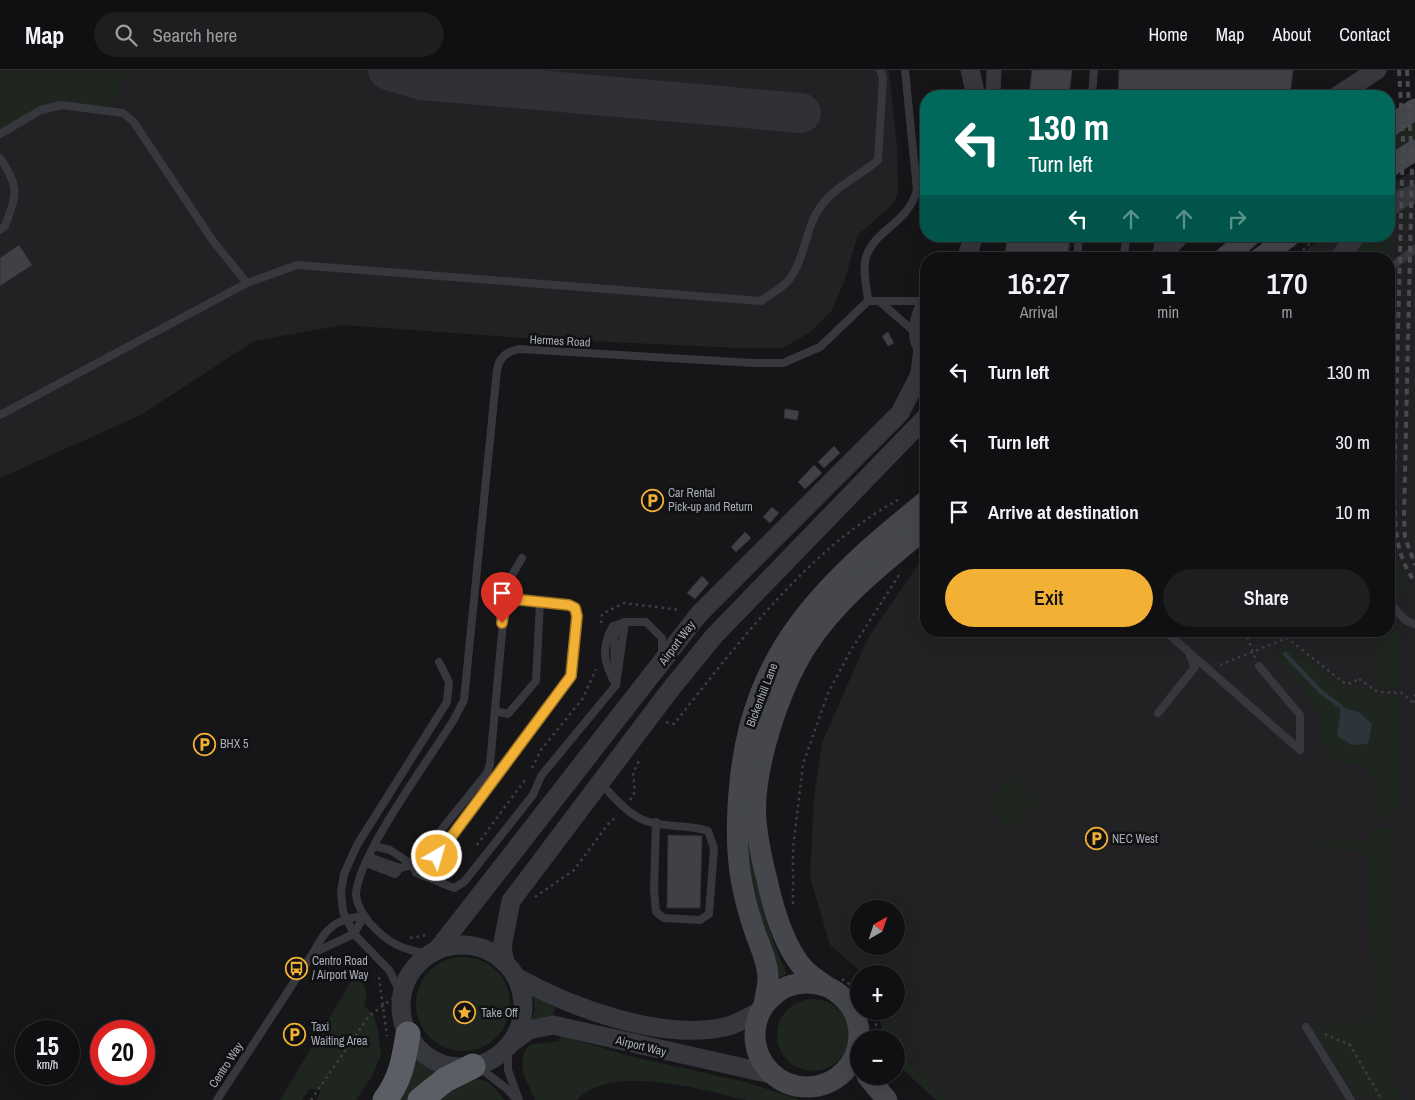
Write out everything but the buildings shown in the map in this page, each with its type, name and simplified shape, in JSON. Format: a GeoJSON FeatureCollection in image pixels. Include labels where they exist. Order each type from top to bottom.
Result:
{"type":"FeatureCollection","features":[{"type":"Feature","properties":{"kind":"highway"},"geometry":{"type":"LineString","coordinates":[[385,1100],[399,1078],[403,1066],[397,1036]]}},
{"type":"Feature","properties":{"kind":"highway"},"geometry":{"type":"LineString","coordinates":[[420,1100],[445,1080],[475,1066]]}},
{"type":"Feature","properties":{"kind":"main road"},"geometry":{"type":"LineString","coordinates":[[1395,123],[1415,109]]}},
{"type":"Feature","properties":{"kind":"main road"},"geometry":{"type":"LineString","coordinates":[[1395,163],[1415,150]]}},
{"type":"Feature","properties":{"kind":"main road"},"geometry":{"type":"LineString","coordinates":[[1231,252],[1243,242]]}},
{"type":"Feature","properties":{"kind":"main road"},"geometry":{"type":"LineString","coordinates":[[1268,252],[1282,242]]}},
{"type":"Feature","properties":{"kind":"main road","name":"Bickenhill Lane"},"geometry":{"type":"LineString","coordinates":[[762,1008],[768,978],[740,872],[737,808],[741,766],[751,719],[769,670],[790,635],[819,598],[849,566],[920,506]]}},
{"type":"Feature","properties":{"kind":"main road","name":"Bickenhill Lane"},"geometry":{"type":"LineString","coordinates":[[831,980],[805,970],[794,953],[777,918],[770,894],[756,819],[765,746],[788,682],[806,647],[836,608],[871,573],[920,533]]}},
{"type":"Feature","properties":{"kind":"main road"},"geometry":{"type":"LineString","coordinates":[[831,1100],[803,1087],[788,1083],[775,1076],[765,1065],[756,1046],[756,1025],[762,1008],[774,994],[786,987],[799,983],[831,980],[849,1004],[856,1017],[859,1030]]}},
{"type":"Feature","properties":{"kind":"main road"},"geometry":{"type":"LineString","coordinates":[[803,1087],[818,1086],[832,1080],[844,1072],[850,1064]]}},
{"type":"Feature","properties":{"kind":"main road"},"geometry":{"type":"LineString","coordinates":[[874,1085],[887,1100]]}},
{"type":"Feature","properties":{"kind":"street"},"geometry":{"type":"LineString","coordinates":[[992,90],[994,70]]}},
{"type":"Feature","properties":{"kind":"street"},"geometry":{"type":"LineString","coordinates":[[1346,90],[1377,70]]}},
{"type":"Feature","properties":{"kind":"street"},"geometry":{"type":"LineString","coordinates":[[969,72],[986,90]]}},
{"type":"Feature","properties":{"kind":"street"},"geometry":{"type":"LineString","coordinates":[[1395,203],[1415,194]]}},
{"type":"Feature","properties":{"kind":"street"},"geometry":{"type":"LineString","coordinates":[[1164,252],[1174,242]]}},
{"type":"Feature","properties":{"kind":"street"},"geometry":{"type":"LineString","coordinates":[[1285,252],[1294,242]]}},
{"type":"Feature","properties":{"kind":"street","name":"Airport Way"},"geometry":{"type":"LineString","coordinates":[[434,952],[700,614],[900,413],[920,374]]}},
{"type":"Feature","properties":{"kind":"street","name":"Airport Way"},"geometry":{"type":"LineString","coordinates":[[762,1008],[725,1027],[688,1030],[650,1026],[617,1019],[560,1000],[511,970],[502,947],[511,901],[714,636],[920,423]]}},
{"type":"Feature","properties":{"kind":"street"},"geometry":{"type":"LineString","coordinates":[[877,466],[920,440]]}},
{"type":"Feature","properties":{"kind":"street"},"geometry":{"type":"LineString","coordinates":[[458,945],[480,947],[494,954],[511,970],[523,998],[522,1020],[509,1045],[495,1057],[475,1066],[450,1066],[437,1062],[397,1036],[402,996],[412,971],[434,952],[458,945]]}},
{"type":"Feature","properties":{"kind":"street","name":"Airport Way"},"geometry":{"type":"LineString","coordinates":[[509,1045],[529,1030],[554,1025],[775,1076]]}},
{"type":"Feature","properties":{"kind":"lane"},"geometry":{"type":"LineString","coordinates":[[0,415],[247,283],[298,265],[761,301],[779,289],[793,275],[800,260],[810,226],[820,206],[839,186],[862,174],[878,160],[883,77],[880,70]]}},
{"type":"Feature","properties":{"kind":"lane"},"geometry":{"type":"LineString","coordinates":[[905,70],[917,190],[913,204],[903,217],[875,241],[865,258],[868,301],[920,301]]}},
{"type":"Feature","properties":{"kind":"lane"},"geometry":{"type":"LineString","coordinates":[[1092,90],[1094,70]]}},
{"type":"Feature","properties":{"kind":"lane"},"geometry":{"type":"LineString","coordinates":[[0,134],[41,110],[61,105],[123,112],[133,121],[213,241],[247,283]]}},
{"type":"Feature","properties":{"kind":"lane"},"geometry":{"type":"LineString","coordinates":[[0,158],[11,175],[16,193],[4,226],[0,230]]}},
{"type":"Feature","properties":{"kind":"lane"},"geometry":{"type":"LineString","coordinates":[[1395,264],[1415,249]]}},
{"type":"Feature","properties":{"kind":"lane","name":"Hermes Road"},"geometry":{"type":"LineString","coordinates":[[374,846],[453,721],[464,700],[497,370],[503,357],[508,352],[520,350],[743,363],[783,363],[820,347],[868,301]]}},
{"type":"Feature","properties":{"kind":"lane"},"geometry":{"type":"LineString","coordinates":[[879,301],[920,343]]}},
{"type":"Feature","properties":{"kind":"lane"},"geometry":{"type":"LineString","coordinates":[[367,860],[400,868],[413,865],[487,773],[490,764],[505,600],[511,578],[522,558]]}},
{"type":"Feature","properties":{"kind":"lane"},"geometry":{"type":"LineString","coordinates":[[434,880],[432,867],[437,856],[571,676],[577,616],[575,608],[569,605],[512,599],[505,600]]}},
{"type":"Feature","properties":{"kind":"lane"},"geometry":{"type":"LineString","coordinates":[[495,711],[508,714],[536,681],[540,602]]}},
{"type":"Feature","properties":{"kind":"lane"},"geometry":{"type":"LineString","coordinates":[[1395,608],[1401,616],[1410,623],[1415,624]]}},
{"type":"Feature","properties":{"kind":"lane"},"geometry":{"type":"LineString","coordinates":[[616,685],[609,672],[604,652],[605,640],[612,626],[625,622],[646,622],[662,638],[662,663]]}},
{"type":"Feature","properties":{"kind":"lane"},"geometry":{"type":"LineString","coordinates":[[434,952],[412,951],[383,938],[359,908],[356,894],[367,860],[374,846],[390,850],[413,865],[416,873],[454,888],[464,882],[533,795],[541,776],[616,685],[625,622]]}},
{"type":"Feature","properties":{"kind":"lane"},"geometry":{"type":"LineString","coordinates":[[1171,637],[1300,750],[1300,715],[1258,666]]}},
{"type":"Feature","properties":{"kind":"lane"},"geometry":{"type":"LineString","coordinates":[[1158,713],[1195,667],[1189,654]]}},
{"type":"Feature","properties":{"kind":"lane"},"geometry":{"type":"LineString","coordinates":[[402,996],[389,970],[354,934],[345,918],[341,892],[344,874],[357,845],[447,702],[449,682],[439,662]]}},
{"type":"Feature","properties":{"kind":"lane"},"geometry":{"type":"LineString","coordinates":[[490,764],[502,771]]}},
{"type":"Feature","properties":{"kind":"lane"},"geometry":{"type":"LineString","coordinates":[[600,783],[624,807],[646,821],[656,822],[694,826],[708,831],[714,848],[710,904],[709,914],[700,920],[664,918],[656,912],[654,890],[656,822]]}},
{"type":"Feature","properties":{"kind":"lane"},"geometry":{"type":"LineString","coordinates":[[345,918],[364,916]]}},
{"type":"Feature","properties":{"kind":"lane"},"geometry":{"type":"LineString","coordinates":[[313,953],[354,934],[364,916]]}},
{"type":"Feature","properties":{"kind":"lane","name":"Centro Way"},"geometry":{"type":"LineString","coordinates":[[217,1100],[313,953],[321,937],[345,918]]}},
{"type":"Feature","properties":{"kind":"lane"},"geometry":{"type":"LineString","coordinates":[[1306,1027],[1351,1100]]}},
{"type":"Feature","properties":{"kind":"lane"},"geometry":{"type":"LineString","coordinates":[[509,1045],[508,1070],[518,1100]]}},
{"type":"Feature","properties":{"kind":"lane"},"geometry":{"type":"LineString","coordinates":[[475,1066],[506,1088],[518,1100]]}},
{"type":"Feature","properties":{"kind":"path"},"geometry":{"type":"LineString","coordinates":[[663,721],[674,724],[774,602],[853,527],[902,498]]}},
{"type":"Feature","properties":{"kind":"path"},"geometry":{"type":"LineString","coordinates":[[793,913],[793,848],[803,764],[828,693],[851,650],[906,567]]}},
{"type":"Feature","properties":{"kind":"path"},"geometry":{"type":"LineString","coordinates":[[600,631],[602,614],[624,602],[690,611]]}},
{"type":"Feature","properties":{"kind":"path"},"geometry":{"type":"LineString","coordinates":[[1247,637],[1253,651]]}},
{"type":"Feature","properties":{"kind":"path"},"geometry":{"type":"LineString","coordinates":[[1207,670],[1287,638],[1343,682],[1348,684],[1359,678],[1378,692],[1402,693],[1415,704],[1415,690]]}},
{"type":"Feature","properties":{"kind":"path"},"geometry":{"type":"LineString","coordinates":[[473,851],[523,784],[541,750],[583,698],[596,674],[597,665]]}},
{"type":"Feature","properties":{"kind":"path"},"geometry":{"type":"LineString","coordinates":[[531,900],[574,870],[609,823],[619,816],[635,792],[633,773],[640,759]]}},
{"type":"Feature","properties":{"kind":"path"},"geometry":{"type":"LineString","coordinates":[[379,976],[383,1004],[397,1036]]}},
{"type":"Feature","properties":{"kind":"path"},"geometry":{"type":"LineString","coordinates":[[831,980],[850,987]]}},
{"type":"Feature","properties":{"kind":"path"},"geometry":{"type":"LineString","coordinates":[[311,1100],[369,1016],[383,1004],[402,996]]}},
{"type":"Feature","properties":{"kind":"path"},"geometry":{"type":"LineString","coordinates":[[1306,1027],[1350,1045],[1382,1100]]}},
{"type":"Feature","properties":{"kind":"shaded area"},"geometry":{"type":"Polygon","coordinates":[[[0,70],[889,70],[897,147],[898,192],[894,203],[858,235],[844,282],[832,310],[809,333],[783,348],[739,348],[523,338],[343,325],[254,341],[141,415],[0,478],[0,70]]]}},
{"type":"Feature","properties":{"kind":"shaded area"},"geometry":{"type":"Polygon","coordinates":[[[0,70],[124,70],[125,75],[109,111],[61,105],[41,110],[0,134],[0,70]]]}},
{"type":"Feature","properties":{"kind":"shaded area"},"geometry":{"type":"Polygon","coordinates":[[[1415,121],[1415,143],[1395,156],[1395,134],[1415,121]]]}},
{"type":"Feature","properties":{"kind":"shaded area","name":"NEC West"},"geometry":{"type":"Polygon","coordinates":[[[1415,170],[1415,1100],[941,1100],[905,1055],[905,1030],[889,1030],[886,1020],[905,1020],[905,965],[853,965],[830,945],[810,877],[814,797],[822,743],[868,638],[920,562],[920,637],[1395,637],[1395,252],[1304,252],[1316,242],[1395,242],[1395,182],[1415,170]]]}},
{"type":"Feature","properties":{"kind":"shaded area"},"geometry":{"type":"Polygon","coordinates":[[[1364,242],[1394,242],[1393,252],[1358,252],[1364,242]]]}},
{"type":"Feature","properties":{"kind":"shaded area"},"geometry":{"type":"Polygon","coordinates":[[[920,517],[920,525],[864,571],[830,605],[800,647],[777,691],[762,736],[753,783],[751,830],[756,878],[768,926],[787,974],[777,978],[747,864],[746,789],[755,739],[764,707],[781,670],[801,635],[828,600],[863,565],[920,517]]]}},
{"type":"Feature","properties":{"kind":"shaded area"},"geometry":{"type":"Polygon","coordinates":[[[1395,554],[1404,574],[1405,592],[1399,592],[1395,587],[1395,554]]]}},
{"type":"Feature","properties":{"kind":"shaded area"},"geometry":{"type":"Polygon","coordinates":[[[1395,625],[1401,635],[1399,688],[1380,687],[1380,637],[1395,637],[1395,625]]]}},
{"type":"Feature","properties":{"kind":"shaded area"},"geometry":{"type":"Polygon","coordinates":[[[1286,643],[1341,684],[1368,689],[1376,694],[1400,696],[1399,813],[1384,817],[1374,814],[1375,791],[1372,777],[1367,769],[1342,762],[1333,757],[1325,747],[1314,706],[1286,670],[1280,659],[1281,647],[1286,643]]]}},
{"type":"Feature","properties":{"kind":"shaded area"},"geometry":{"type":"Polygon","coordinates":[[[1341,707],[1359,712],[1372,724],[1368,744],[1352,745],[1337,736],[1341,707]]]}},
{"type":"Feature","properties":{"kind":"shaded area"},"geometry":{"type":"Polygon","coordinates":[[[1013,776],[1039,800],[1007,834],[989,800],[1013,776]]]}},
{"type":"Feature","properties":{"kind":"shaded area"},"geometry":{"type":"Polygon","coordinates":[[[1373,826],[1392,829],[1394,1085],[1404,1100],[1377,1100],[1374,1095],[1360,1100],[1316,1033],[1316,1026],[1372,1020],[1369,852],[1315,847],[1320,838],[1369,842],[1373,826]]]}},
{"type":"Feature","properties":{"kind":"shaded area"},"geometry":{"type":"Polygon","coordinates":[[[463,957],[481,961],[496,971],[506,986],[510,1004],[506,1022],[496,1037],[481,1047],[463,1051],[445,1047],[430,1037],[420,1022],[416,1004],[420,986],[430,971],[445,961],[463,957]]]}},
{"type":"Feature","properties":{"kind":"shaded area"},"geometry":{"type":"Polygon","coordinates":[[[359,968],[367,995],[364,1006],[373,1014],[378,1030],[381,1055],[371,1078],[356,1100],[317,1100],[321,1090],[309,1089],[302,1100],[280,1100],[359,968]]]}},
{"type":"Feature","properties":{"kind":"shaded area"},"geometry":{"type":"Polygon","coordinates":[[[533,996],[555,1007],[552,1018],[531,1021],[535,1009],[533,996]]]}},
{"type":"Feature","properties":{"kind":"shaded area"},"geometry":{"type":"Polygon","coordinates":[[[813,999],[833,1005],[843,1015],[849,1035],[843,1055],[833,1065],[813,1071],[793,1065],[783,1055],[777,1035],[783,1015],[793,1005],[813,999]]]}},
{"type":"Feature","properties":{"kind":"shaded area"},"geometry":{"type":"Polygon","coordinates":[[[880,1020],[888,1020],[892,1030],[882,1030],[880,1020]]]}},
{"type":"Feature","properties":{"kind":"shaded area"},"geometry":{"type":"Polygon","coordinates":[[[560,1035],[626,1055],[749,1083],[800,1100],[746,1100],[706,1090],[658,1082],[634,1081],[612,1083],[593,1089],[577,1100],[535,1100],[522,1066],[525,1052],[529,1045],[559,1041],[560,1035]]]}},
{"type":"Feature","properties":{"kind":"shaded area"},"geometry":{"type":"Polygon","coordinates":[[[905,1054],[910,1062],[947,1100],[936,1100],[905,1072],[905,1054]]]}},
{"type":"Feature","properties":{"kind":"shaded area"},"geometry":{"type":"Polygon","coordinates":[[[414,1058],[440,1074],[410,1100],[394,1100],[414,1058]]]}},
{"type":"Feature","properties":{"kind":"shaded area"},"geometry":{"type":"Polygon","coordinates":[[[478,1079],[489,1082],[505,1100],[432,1100],[463,1080],[478,1079]]]}},
{"type":"Feature","properties":{"kind":"waterway"},"geometry":{"type":"LineString","coordinates":[[1285,654],[1321,692],[1341,707]]}},
{"type":"Feature","properties":{"kind":"taxiway"},"geometry":{"type":"LineString","coordinates":[[388,70],[422,80],[801,113]]}},
{"type":"Feature","properties":{"kind":"railway"},"geometry":{"type":"LineString","coordinates":[[1395,449],[1403,138],[1399,70]]}},
{"type":"Feature","properties":{"kind":"railway"},"geometry":{"type":"LineString","coordinates":[[1407,70],[1412,164],[1404,518],[1405,537],[1415,565]]}},
{"type":"Feature","properties":{"kind":"railway"},"geometry":{"type":"LineString","coordinates":[[1395,513],[1399,549],[1415,582]]}},
{"type":"Feature","properties":{"kind":"place","name":"Car Rental Pick-up and Return"},"geometry":{"type":"Point","coordinates":[652,500]}},
{"type":"Feature","properties":{"kind":"place","name":"BHX 5"},"geometry":{"type":"Point","coordinates":[204,744]}},
{"type":"Feature","properties":{"kind":"place","name":"NEC West"},"geometry":{"type":"Point","coordinates":[1096,839]}},
{"type":"Feature","properties":{"kind":"place","name":"Centro Road / Airport Way"},"geometry":{"type":"Point","coordinates":[296,968]}},
{"type":"Feature","properties":{"kind":"place","name":"Take Off"},"geometry":{"type":"Point","coordinates":[465,1013]}},
{"type":"Feature","properties":{"kind":"place","name":"Taxi Waiting Area"},"geometry":{"type":"Point","coordinates":[295,1034]}},
{"type":"Feature","properties":{"kind":"route"},"geometry":{"type":"LineString","coordinates":[[437,856],[571,676],[577,616],[575,608],[569,605],[512,599],[505,600],[502,623]]}}]}
